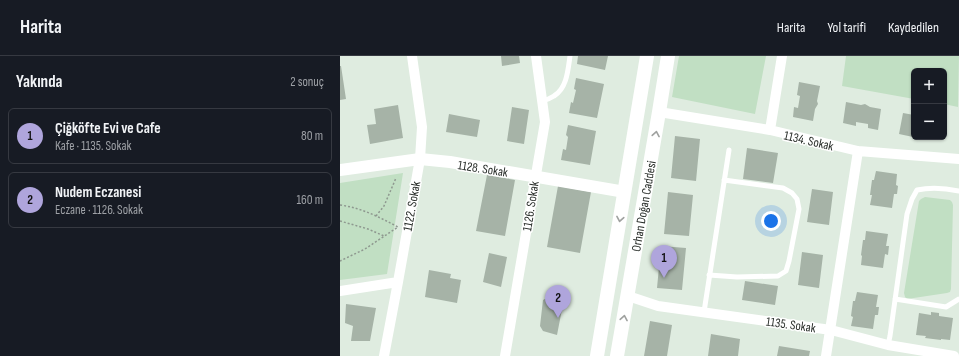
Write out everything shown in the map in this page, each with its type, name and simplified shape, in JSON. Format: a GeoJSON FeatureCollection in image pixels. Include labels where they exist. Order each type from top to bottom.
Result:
{"type":"FeatureCollection","features":[{"type":"Feature","properties":{"kind":"main road"},"geometry":{"type":"LineString","coordinates":[[597,356],[647,56]]}},
{"type":"Feature","properties":{"kind":"main road","name":"Orhan Doğan Caddesi"},"geometry":{"type":"LineString","coordinates":[[617,356],[668,56]]}},
{"type":"Feature","properties":{"kind":"street","name":"1122. Sokak"},"geometry":{"type":"LineString","coordinates":[[384,356],[420,159],[422,127],[412,56]]}},
{"type":"Feature","properties":{"kind":"street","name":"1126. Sokak"},"geometry":{"type":"LineString","coordinates":[[505,356],[545,122],[536,56]]}},
{"type":"Feature","properties":{"kind":"street"},"geometry":{"type":"LineString","coordinates":[[770,130],[782,56]]}},
{"type":"Feature","properties":{"kind":"street","name":"1134. Sokak"},"geometry":{"type":"LineString","coordinates":[[659,112],[770,130],[858,151],[959,159]]}},
{"type":"Feature","properties":{"kind":"street"},"geometry":{"type":"LineString","coordinates":[[826,356],[858,151]]}},
{"type":"Feature","properties":{"kind":"street","name":"1128. Sokak"},"geometry":{"type":"LineString","coordinates":[[340,170],[420,159],[450,162],[625,192]]}},
{"type":"Feature","properties":{"kind":"street"},"geometry":{"type":"LineString","coordinates":[[340,291],[398,282]]}},
{"type":"Feature","properties":{"kind":"street","name":"1135. Sokak"},"geometry":{"type":"LineString","coordinates":[[628,296],[658,306],[831,330],[888,345],[954,356]]}},
{"type":"Feature","properties":{"kind":"lane"},"geometry":{"type":"LineString","coordinates":[[542,101],[554,96],[561,89],[567,76],[570,56]]}},
{"type":"Feature","properties":{"kind":"lane"},"geometry":{"type":"LineString","coordinates":[[704,312],[729,150]]}},
{"type":"Feature","properties":{"kind":"lane"},"geometry":{"type":"LineString","coordinates":[[709,275],[737,277],[778,276],[786,271],[799,209],[797,199],[792,193],[783,188],[724,180]]}},
{"type":"Feature","properties":{"kind":"lane"},"geometry":{"type":"LineString","coordinates":[[888,345],[907,214],[912,199],[917,190],[926,188],[942,188],[959,191]]}},
{"type":"Feature","properties":{"kind":"lane"},"geometry":{"type":"LineString","coordinates":[[895,298],[946,307],[959,299]]}},
{"type":"Feature","properties":{"kind":"path"},"geometry":{"type":"LineString","coordinates":[[376,216],[384,206],[396,178]]}},
{"type":"Feature","properties":{"kind":"path"},"geometry":{"type":"LineString","coordinates":[[340,204],[354,207],[398,227],[365,248],[340,261]]}},
{"type":"Feature","properties":{"kind":"path"},"geometry":{"type":"LineString","coordinates":[[340,221],[368,229],[384,236]]}},
{"type":"Feature","properties":{"kind":"green space"},"geometry":{"type":"Polygon","coordinates":[[[679,56],[766,56],[755,114],[672,97],[679,56]]]}},
{"type":"Feature","properties":{"kind":"green space"},"geometry":{"type":"Polygon","coordinates":[[[846,56],[959,56],[958,107],[947,105],[947,68],[911,68],[911,98],[842,86],[846,56]]]}},
{"type":"Feature","properties":{"kind":"green space"},"geometry":{"type":"Polygon","coordinates":[[[403,173],[387,274],[340,280],[340,183],[403,173]]]}},
{"type":"Feature","properties":{"kind":"green space"},"geometry":{"type":"Polygon","coordinates":[[[925,197],[950,200],[953,205],[951,289],[950,292],[947,293],[907,299],[904,293],[919,201],[925,197]]]}},
{"type":"Feature","properties":{"kind":"building"},"geometry":{"type":"Polygon","coordinates":[[[501,56],[519,56],[520,63],[502,66],[501,56]]]}},
{"type":"Feature","properties":{"kind":"building"},"geometry":{"type":"Polygon","coordinates":[[[578,56],[608,56],[605,70],[577,64],[578,56]]]}},
{"type":"Feature","properties":{"kind":"building"},"geometry":{"type":"Polygon","coordinates":[[[340,66],[346,99],[340,100],[340,66]]]}},
{"type":"Feature","properties":{"kind":"building"},"geometry":{"type":"Polygon","coordinates":[[[576,78],[604,84],[597,118],[569,113],[571,102],[573,103],[576,90],[574,89],[576,78]]]}},
{"type":"Feature","properties":{"kind":"building"},"geometry":{"type":"Polygon","coordinates":[[[799,82],[820,86],[817,101],[818,104],[815,109],[813,121],[793,117],[794,107],[798,108],[800,96],[797,95],[799,82]]]}},
{"type":"Feature","properties":{"kind":"building"},"geometry":{"type":"Polygon","coordinates":[[[846,102],[861,105],[865,104],[870,107],[881,109],[878,130],[868,128],[868,124],[856,122],[856,126],[843,123],[846,102]]]}},
{"type":"Feature","properties":{"kind":"building"},"geometry":{"type":"Polygon","coordinates":[[[398,105],[403,138],[370,144],[367,125],[376,124],[374,109],[398,105]]]}},
{"type":"Feature","properties":{"kind":"building"},"geometry":{"type":"Polygon","coordinates":[[[512,107],[529,110],[524,144],[507,141],[512,107]]]}},
{"type":"Feature","properties":{"kind":"building"},"geometry":{"type":"Polygon","coordinates":[[[903,113],[911,114],[911,137],[899,134],[903,113]]]}},
{"type":"Feature","properties":{"kind":"building"},"geometry":{"type":"Polygon","coordinates":[[[449,114],[480,120],[477,137],[446,132],[449,114]]]}},
{"type":"Feature","properties":{"kind":"building"},"geometry":{"type":"Polygon","coordinates":[[[568,125],[596,131],[590,165],[561,160],[563,149],[566,150],[568,125]]]}},
{"type":"Feature","properties":{"kind":"building"},"geometry":{"type":"Polygon","coordinates":[[[675,136],[700,139],[696,181],[671,178],[675,136]]]}},
{"type":"Feature","properties":{"kind":"building"},"geometry":{"type":"Polygon","coordinates":[[[747,148],[778,153],[773,183],[743,179],[747,148]]]}},
{"type":"Feature","properties":{"kind":"building"},"geometry":{"type":"Polygon","coordinates":[[[876,171],[897,174],[897,194],[894,194],[892,208],[870,205],[872,180],[874,180],[876,171]]]}},
{"type":"Feature","properties":{"kind":"building"},"geometry":{"type":"Polygon","coordinates":[[[487,175],[515,180],[505,236],[476,231],[487,175]]]}},
{"type":"Feature","properties":{"kind":"building"},"geometry":{"type":"Polygon","coordinates":[[[558,186],[591,192],[580,253],[547,247],[558,186]]]}},
{"type":"Feature","properties":{"kind":"building"},"geometry":{"type":"Polygon","coordinates":[[[812,189],[833,192],[829,225],[807,222],[812,189]]]}},
{"type":"Feature","properties":{"kind":"building"},"geometry":{"type":"Polygon","coordinates":[[[668,192],[693,195],[689,236],[664,234],[668,192]]]}},
{"type":"Feature","properties":{"kind":"building"},"geometry":{"type":"Polygon","coordinates":[[[866,231],[888,234],[886,246],[889,246],[888,255],[885,254],[883,268],[861,265],[863,240],[865,240],[866,231]]]}},
{"type":"Feature","properties":{"kind":"building"},"geometry":{"type":"Polygon","coordinates":[[[661,246],[686,248],[682,290],[657,288],[661,246]]]}},
{"type":"Feature","properties":{"kind":"building"},"geometry":{"type":"Polygon","coordinates":[[[802,252],[823,255],[819,288],[798,285],[802,252]]]}},
{"type":"Feature","properties":{"kind":"building"},"geometry":{"type":"Polygon","coordinates":[[[489,253],[507,257],[501,287],[483,282],[489,253]]]}},
{"type":"Feature","properties":{"kind":"building"},"geometry":{"type":"Polygon","coordinates":[[[429,270],[451,274],[450,278],[461,280],[457,303],[425,297],[429,270]]]}},
{"type":"Feature","properties":{"kind":"building"},"geometry":{"type":"Polygon","coordinates":[[[745,281],[778,286],[775,305],[742,300],[745,281]]]}},
{"type":"Feature","properties":{"kind":"building"},"geometry":{"type":"Polygon","coordinates":[[[857,292],[878,295],[876,307],[879,307],[878,315],[875,315],[873,329],[851,326],[853,317],[851,316],[853,301],[855,301],[857,292]]]}},
{"type":"Feature","properties":{"kind":"building"},"geometry":{"type":"Polygon","coordinates":[[[550,296],[564,299],[557,335],[543,331],[540,326],[543,300],[550,296]]]}},
{"type":"Feature","properties":{"kind":"building"},"geometry":{"type":"Polygon","coordinates":[[[346,304],[376,308],[370,341],[351,341],[353,326],[345,323],[346,304]]]}},
{"type":"Feature","properties":{"kind":"building"},"geometry":{"type":"Polygon","coordinates":[[[931,312],[939,313],[939,316],[953,318],[950,340],[925,338],[926,336],[916,335],[919,313],[931,315],[931,312]]]}},
{"type":"Feature","properties":{"kind":"building"},"geometry":{"type":"Polygon","coordinates":[[[650,321],[672,325],[667,356],[644,356],[650,321]]]}},
{"type":"Feature","properties":{"kind":"building"},"geometry":{"type":"Polygon","coordinates":[[[711,334],[740,339],[738,356],[708,356],[711,334]]]}},
{"type":"Feature","properties":{"kind":"building"},"geometry":{"type":"Polygon","coordinates":[[[779,346],[810,351],[809,356],[777,356],[779,346]]]}},
{"type":"Feature","properties":{"kind":"place","name":"Çiğköfte Evi ve Cafe"},"geometry":{"type":"Point","coordinates":[664,278]}},
{"type":"Feature","properties":{"kind":"place","name":"Nudem Eczanesi"},"geometry":{"type":"Point","coordinates":[558,318]}}]}
